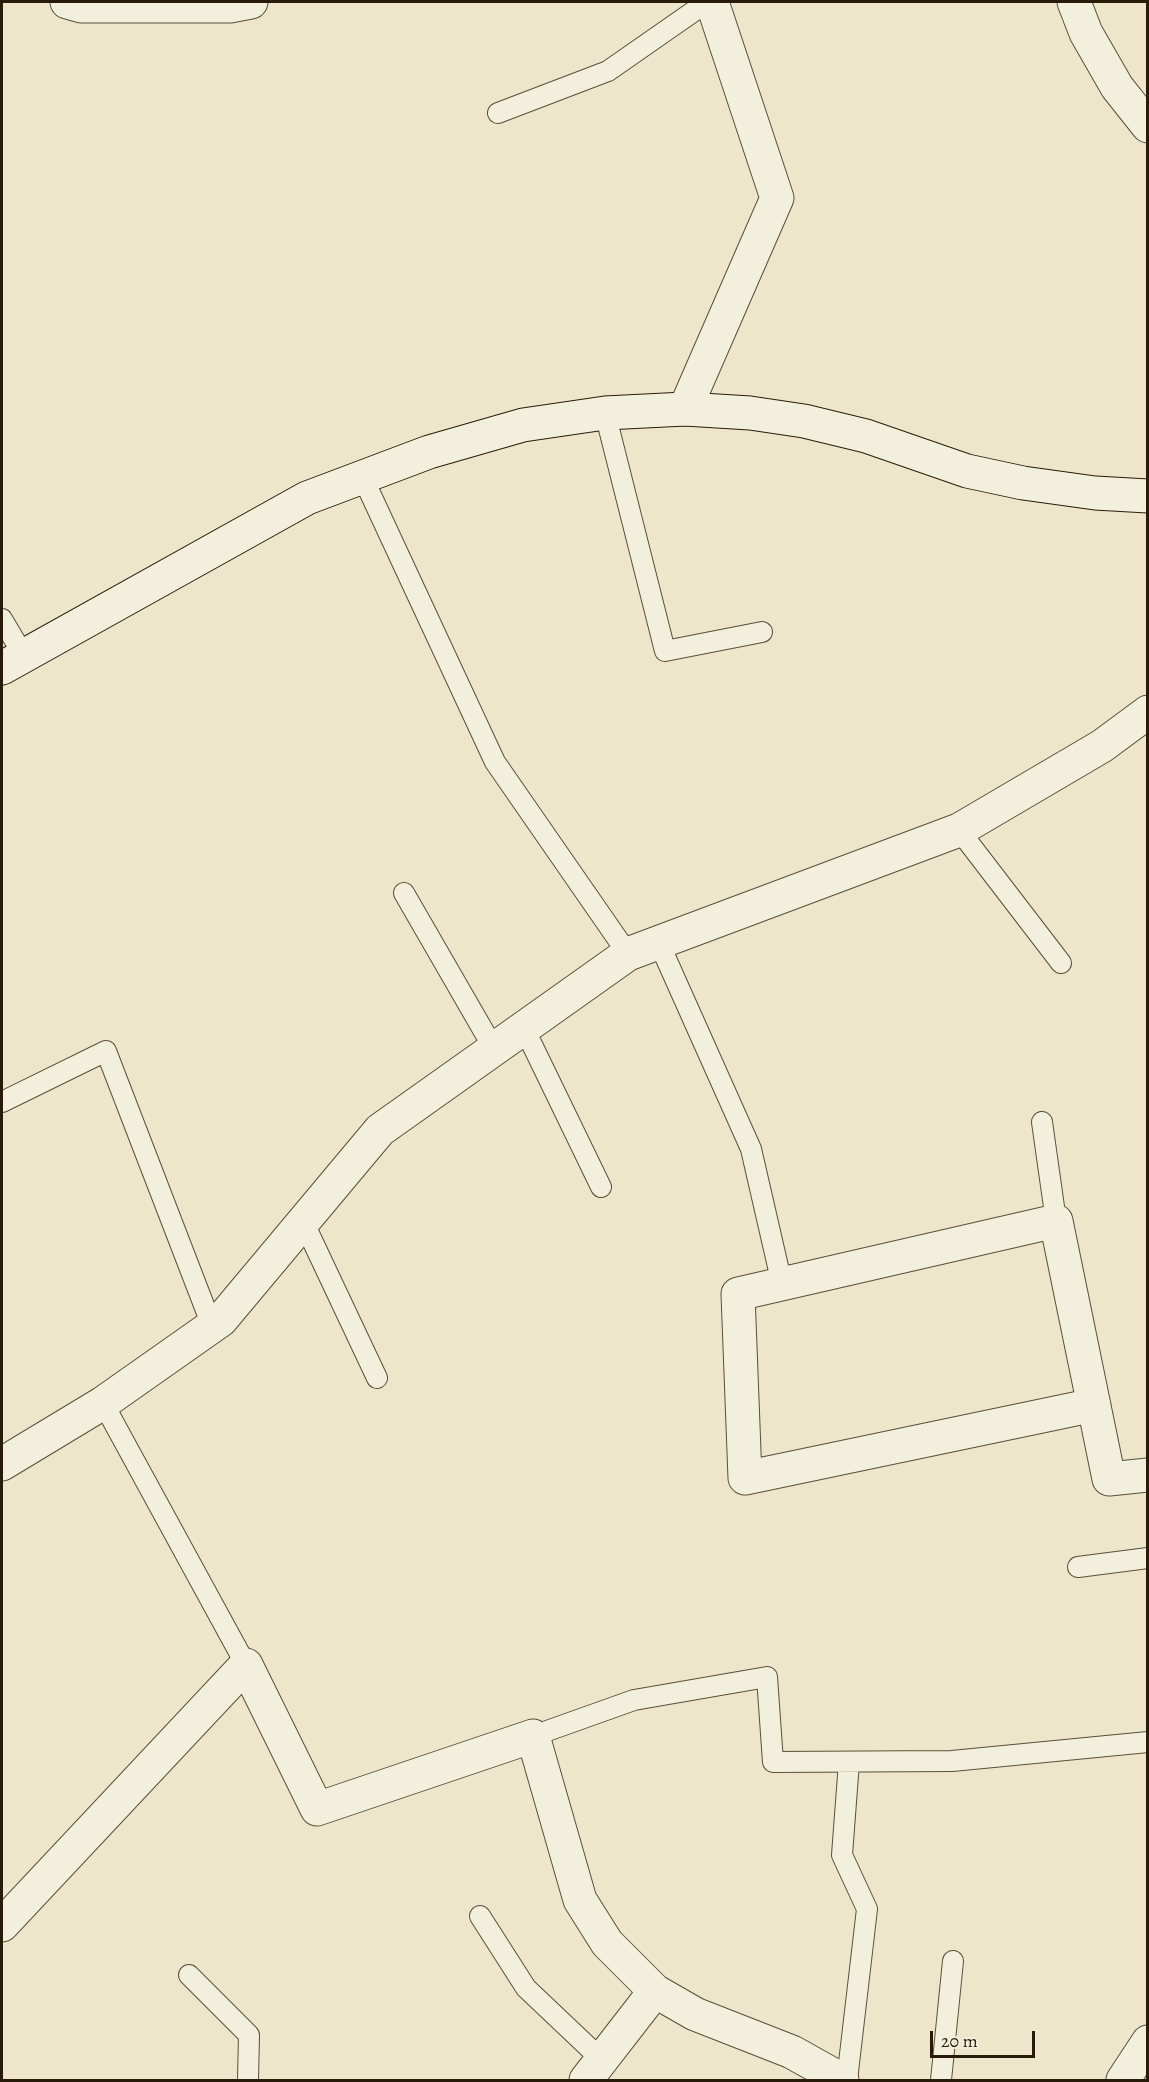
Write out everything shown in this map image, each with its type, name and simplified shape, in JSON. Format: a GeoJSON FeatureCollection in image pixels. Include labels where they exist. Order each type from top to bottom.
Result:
{"type":"FeatureCollection","features":[{"type":"Feature","properties":{"kind":"street"},"geometry":{"type":"LineString","coordinates":[[68,2],[81,6],[230,6],[251,2]]}},
{"type":"Feature","properties":{"kind":"street"},"geometry":{"type":"LineString","coordinates":[[685,409],[777,198],[712,2]]}},
{"type":"Feature","properties":{"kind":"street"},"geometry":{"type":"LineString","coordinates":[[1074,2],[1086,33],[1116,87],[1148,126]]}},
{"type":"Feature","properties":{"kind":"street"},"geometry":{"type":"LineString","coordinates":[[13,662],[307,498],[429,452],[523,425],[605,413],[685,409],[750,413],[866,436],[967,471],[1023,483],[1095,493],[1148,496]]}},
{"type":"Feature","properties":{"kind":"street"},"geometry":{"type":"LineString","coordinates":[[2,1464],[103,1403],[221,1320],[380,1130],[628,954],[959,830],[1102,746],[1148,712]]}},
{"type":"Feature","properties":{"kind":"street"},"geometry":{"type":"LineString","coordinates":[[1094,1404],[745,1478],[738,1294],[1056,1221],[1094,1404],[1109,1479],[1148,1475]]}},
{"type":"Feature","properties":{"kind":"street"},"geometry":{"type":"LineString","coordinates":[[2,1925],[246,1665],[317,1809],[533,1736],[580,1900],[607,1943],[656,1991],[695,2014],[792,2052],[842,2080]]}},
{"type":"Feature","properties":{"kind":"street"},"geometry":{"type":"LineString","coordinates":[[594,2070],[656,1991]]}},
{"type":"Feature","properties":{"kind":"street"},"geometry":{"type":"LineString","coordinates":[[1123,2080],[1148,2042]]}},
{"type":"Feature","properties":{"kind":"lane"},"geometry":{"type":"LineString","coordinates":[[498,113],[608,71],[707,2]]}},
{"type":"Feature","properties":{"kind":"lane"},"geometry":{"type":"LineString","coordinates":[[605,413],[665,651],[762,632]]}},
{"type":"Feature","properties":{"kind":"lane"},"geometry":{"type":"LineString","coordinates":[[363,478],[495,762],[628,954]]}},
{"type":"Feature","properties":{"kind":"lane"},"geometry":{"type":"LineString","coordinates":[[2,619],[13,662]]}},
{"type":"Feature","properties":{"kind":"lane"},"geometry":{"type":"LineString","coordinates":[[959,830],[1062,963]]}},
{"type":"Feature","properties":{"kind":"lane"},"geometry":{"type":"LineString","coordinates":[[404,893],[494,1049]]}},
{"type":"Feature","properties":{"kind":"lane"},"geometry":{"type":"LineString","coordinates":[[659,943],[751,1149],[782,1284]]}},
{"type":"Feature","properties":{"kind":"lane"},"geometry":{"type":"LineString","coordinates":[[524,1028],[602,1187]]}},
{"type":"Feature","properties":{"kind":"lane"},"geometry":{"type":"LineString","coordinates":[[2,1102],[106,1051],[212,1326]]}},
{"type":"Feature","properties":{"kind":"lane"},"geometry":{"type":"LineString","coordinates":[[1042,1122],[1056,1221]]}},
{"type":"Feature","properties":{"kind":"lane"},"geometry":{"type":"LineString","coordinates":[[303,1221],[377,1378]]}},
{"type":"Feature","properties":{"kind":"lane"},"geometry":{"type":"LineString","coordinates":[[103,1403],[246,1665]]}},
{"type":"Feature","properties":{"kind":"lane"},"geometry":{"type":"LineString","coordinates":[[1078,1568],[1148,1558]]}},
{"type":"Feature","properties":{"kind":"lane"},"geometry":{"type":"LineString","coordinates":[[533,1736],[634,1700],[767,1677],[773,1762],[952,1761],[1148,1742]]}},
{"type":"Feature","properties":{"kind":"lane"},"geometry":{"type":"LineString","coordinates":[[847,2080],[867,1909],[842,1856],[849,1762]]}},
{"type":"Feature","properties":{"kind":"lane"},"geometry":{"type":"LineString","coordinates":[[480,1916],[526,1988],[594,2070]]}},
{"type":"Feature","properties":{"kind":"lane"},"geometry":{"type":"LineString","coordinates":[[941,2080],[953,1961]]}},
{"type":"Feature","properties":{"kind":"lane"},"geometry":{"type":"LineString","coordinates":[[189,1974],[249,2035],[248,2080]]}}]}
